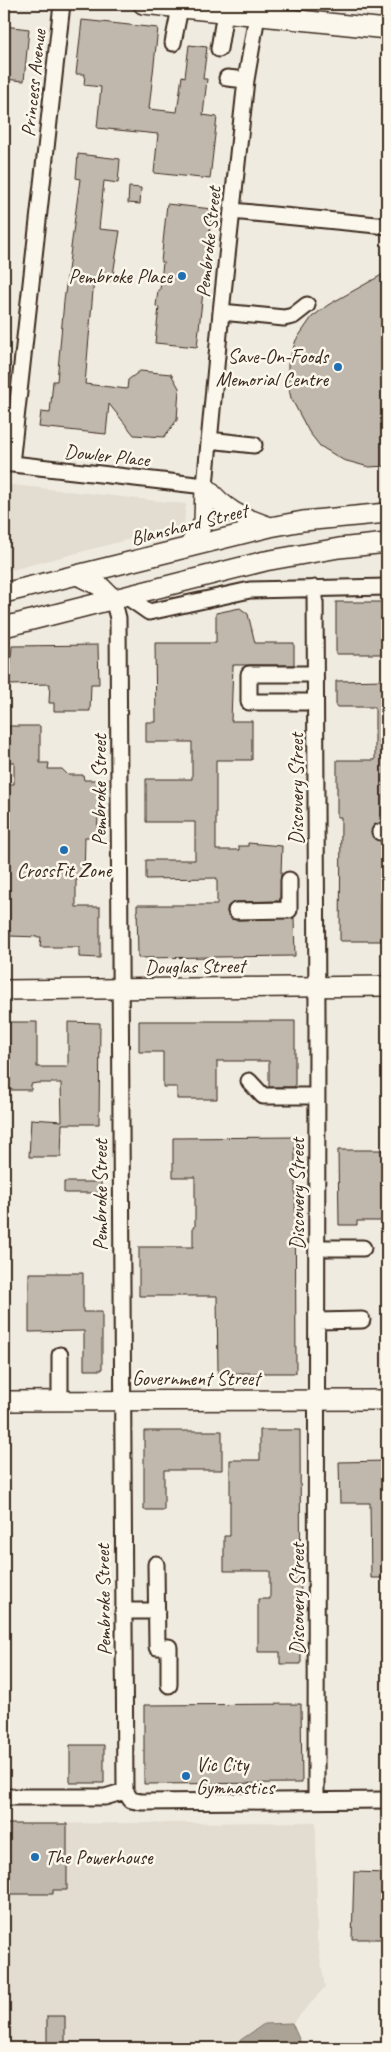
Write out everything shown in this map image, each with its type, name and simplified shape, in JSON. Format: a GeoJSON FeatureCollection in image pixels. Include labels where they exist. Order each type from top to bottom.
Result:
{"type":"FeatureCollection","features":[{"type":"Feature","properties":{"kind":"main road"},"geometry":{"type":"LineString","coordinates":[[143,4],[225,12],[259,9],[387,29]]}},
{"type":"Feature","properties":{"kind":"main road"},"geometry":{"type":"LineString","coordinates":[[205,486],[221,504],[238,516],[270,528]]}},
{"type":"Feature","properties":{"kind":"main road"},"geometry":{"type":"LineString","coordinates":[[189,546],[204,522],[205,486]]}},
{"type":"Feature","properties":{"kind":"main road","name":"Blanshard Street"},"geometry":{"type":"LineString","coordinates":[[4,594],[189,546],[270,528],[312,520],[387,513]]}},
{"type":"Feature","properties":{"kind":"main road"},"geometry":{"type":"LineString","coordinates":[[4,627],[288,556],[387,543]]}},
{"type":"Feature","properties":{"kind":"main road"},"geometry":{"type":"LineString","coordinates":[[77,575],[120,598]]}},
{"type":"Feature","properties":{"kind":"main road","name":"Douglas Street"},"geometry":{"type":"LineString","coordinates":[[4,990],[387,986]]}},
{"type":"Feature","properties":{"kind":"main road","name":"Government Street"},"geometry":{"type":"LineString","coordinates":[[4,1401],[387,1400]]}},
{"type":"Feature","properties":{"kind":"street","name":"Princess Avenue"},"geometry":{"type":"LineString","coordinates":[[8,464],[62,4]]}},
{"type":"Feature","properties":{"kind":"street"},"geometry":{"type":"LineString","coordinates":[[173,43],[180,8]]}},
{"type":"Feature","properties":{"kind":"street","name":"Pembroke Street"},"geometry":{"type":"LineString","coordinates":[[205,486],[221,312],[246,80],[259,9]]}},
{"type":"Feature","properties":{"kind":"street"},"geometry":{"type":"LineString","coordinates":[[219,49],[225,12]]}},
{"type":"Feature","properties":{"kind":"street"},"geometry":{"type":"LineString","coordinates":[[228,78],[246,80]]}},
{"type":"Feature","properties":{"kind":"street"},"geometry":{"type":"LineString","coordinates":[[232,211],[387,226]]}},
{"type":"Feature","properties":{"kind":"street"},"geometry":{"type":"LineString","coordinates":[[221,312],[284,318],[292,316],[307,305]]}},
{"type":"Feature","properties":{"kind":"street"},"geometry":{"type":"LineString","coordinates":[[209,440],[254,445]]}},
{"type":"Feature","properties":{"kind":"street","name":"Dowler Place"},"geometry":{"type":"LineString","coordinates":[[8,464],[205,486]]}},
{"type":"Feature","properties":{"kind":"street"},"geometry":{"type":"LineString","coordinates":[[120,598],[149,612],[250,590],[387,587]]}},
{"type":"Feature","properties":{"kind":"street","name":"Discovery Street"},"geometry":{"type":"LineString","coordinates":[[315,588],[317,986],[316,1801]]}},
{"type":"Feature","properties":{"kind":"street","name":"Pembroke Street"},"geometry":{"type":"LineString","coordinates":[[120,598],[118,618],[119,990],[124,1791]]}},
{"type":"Feature","properties":{"kind":"street"},"geometry":{"type":"LineString","coordinates":[[315,674],[249,674],[249,702],[315,702]]}},
{"type":"Feature","properties":{"kind":"street"},"geometry":{"type":"LineString","coordinates":[[236,910],[289,910],[289,880]]}},
{"type":"Feature","properties":{"kind":"street"},"geometry":{"type":"LineString","coordinates":[[289,897],[316,897]]}},
{"type":"Feature","properties":{"kind":"street"},"geometry":{"type":"LineString","coordinates":[[249,1081],[263,1096],[317,1096]]}},
{"type":"Feature","properties":{"kind":"street"},"geometry":{"type":"LineString","coordinates":[[317,1248],[362,1248]]}},
{"type":"Feature","properties":{"kind":"street"},"geometry":{"type":"LineString","coordinates":[[317,1320],[362,1320]]}},
{"type":"Feature","properties":{"kind":"street"},"geometry":{"type":"LineString","coordinates":[[60,1354],[60,1400]]}},
{"type":"Feature","properties":{"kind":"street"},"geometry":{"type":"LineString","coordinates":[[156,1564],[157,1647],[169,1647],[169,1685]]}},
{"type":"Feature","properties":{"kind":"street"},"geometry":{"type":"LineString","coordinates":[[123,1611],[157,1611]]}},
{"type":"Feature","properties":{"kind":"street"},"geometry":{"type":"LineString","coordinates":[[4,1797],[106,1797],[124,1791],[131,1800],[141,1802],[387,1800]]}},
{"type":"Feature","properties":{"kind":"shaded area"},"geometry":{"type":"Polygon","coordinates":[[[4,484],[186,504],[184,525],[4,572],[4,484]]]}},
{"type":"Feature","properties":{"kind":"shaded area"},"geometry":{"type":"Polygon","coordinates":[[[4,1435],[9,1436],[9,1510],[4,1518],[4,1435]]]}},
{"type":"Feature","properties":{"kind":"shaded area"},"geometry":{"type":"Polygon","coordinates":[[[316,1822],[317,1938],[325,1987],[293,2023],[264,2024],[229,2048],[4,2048],[4,1824],[316,1822]]]}},
{"type":"Feature","properties":{"kind":"shaded area"},"geometry":{"type":"Polygon","coordinates":[[[292,2023],[303,2048],[229,2048],[264,2024],[292,2023]]]}},
{"type":"Feature","properties":{"kind":"building"},"geometry":{"type":"Polygon","coordinates":[[[82,20],[158,28],[149,109],[177,112],[182,76],[185,77],[189,45],[207,47],[203,79],[207,79],[203,115],[217,117],[210,179],[154,173],[158,134],[97,128],[101,87],[84,85],[85,74],[76,74],[82,20]]]}},
{"type":"Feature","properties":{"kind":"building"},"geometry":{"type":"Polygon","coordinates":[[[4,26],[29,29],[24,81],[4,79],[4,26]]]}},
{"type":"Feature","properties":{"kind":"building"},"geometry":{"type":"Polygon","coordinates":[[[78,154],[120,159],[118,183],[104,181],[99,229],[120,231],[112,281],[94,279],[85,384],[127,389],[128,380],[140,371],[171,374],[179,388],[177,420],[164,437],[134,435],[109,404],[106,434],[39,427],[41,412],[50,413],[53,381],[57,381],[64,301],[80,179],[76,178],[78,154]]]}},
{"type":"Feature","properties":{"kind":"building"},"geometry":{"type":"Polygon","coordinates":[[[129,187],[141,188],[140,204],[128,203],[129,187]]]}},
{"type":"Feature","properties":{"kind":"building","name":"Pembroke Place"},"geometry":{"type":"Polygon","coordinates":[[[167,204],[212,209],[197,347],[155,343],[159,307],[156,306],[158,290],[160,290],[167,204]]]}},
{"type":"Feature","properties":{"kind":"building","name":"Save-On-Foods Memorial Centre"},"geometry":{"type":"Polygon","coordinates":[[[387,272],[387,466],[369,467],[343,460],[320,446],[309,432],[291,398],[288,385],[288,364],[296,340],[312,317],[328,305],[387,272]]]}},
{"type":"Feature","properties":{"kind":"building"},"geometry":{"type":"Polygon","coordinates":[[[336,602],[387,602],[387,654],[336,654],[336,602]]]}},
{"type":"Feature","properties":{"kind":"building"},"geometry":{"type":"Polygon","coordinates":[[[240,608],[248,614],[255,643],[294,643],[294,665],[233,665],[231,721],[252,721],[252,760],[216,760],[216,850],[239,850],[239,846],[248,846],[248,843],[282,846],[280,901],[235,902],[228,906],[227,912],[231,919],[236,920],[294,918],[295,956],[138,958],[137,905],[217,905],[217,878],[146,879],[146,860],[195,860],[195,822],[146,822],[146,779],[192,779],[192,742],[146,742],[146,722],[156,722],[155,643],[216,643],[216,613],[240,608]]]}},
{"type":"Feature","properties":{"kind":"building"},"geometry":{"type":"Polygon","coordinates":[[[98,645],[99,684],[91,684],[90,711],[54,711],[54,703],[49,703],[50,684],[9,685],[12,646],[98,645]]]}},
{"type":"Feature","properties":{"kind":"building"},"geometry":{"type":"Polygon","coordinates":[[[387,680],[387,810],[383,810],[383,822],[374,825],[371,833],[376,840],[387,840],[387,902],[381,902],[381,941],[340,941],[341,817],[337,817],[337,760],[375,760],[375,707],[336,707],[336,681],[387,680]]]}},
{"type":"Feature","properties":{"kind":"building"},"geometry":{"type":"Polygon","coordinates":[[[9,726],[40,726],[40,763],[49,763],[48,769],[62,769],[68,775],[83,775],[84,780],[100,780],[97,834],[95,837],[85,837],[84,879],[76,880],[76,907],[100,907],[100,958],[79,957],[79,947],[40,947],[41,937],[8,936],[8,901],[4,901],[4,860],[9,860],[9,819],[4,819],[4,784],[14,784],[14,762],[7,762],[9,726]]]}},
{"type":"Feature","properties":{"kind":"building"},"geometry":{"type":"Polygon","coordinates":[[[139,1021],[295,1021],[295,1087],[269,1087],[269,1061],[217,1061],[217,1099],[177,1099],[177,1087],[163,1087],[163,1052],[139,1052],[139,1021]]]}},
{"type":"Feature","properties":{"kind":"building"},"geometry":{"type":"Polygon","coordinates":[[[4,1022],[37,1022],[37,1067],[68,1067],[68,1022],[100,1023],[99,1124],[62,1124],[61,1157],[29,1157],[31,1119],[62,1121],[61,1083],[31,1084],[31,1090],[4,1090],[4,1022]]]}},
{"type":"Feature","properties":{"kind":"building"},"geometry":{"type":"Polygon","coordinates":[[[295,1137],[296,1373],[218,1373],[217,1296],[139,1296],[139,1247],[193,1247],[195,1177],[173,1177],[173,1138],[295,1137]]]}},
{"type":"Feature","properties":{"kind":"building"},"geometry":{"type":"Polygon","coordinates":[[[338,1150],[387,1150],[387,1221],[357,1221],[357,1225],[339,1225],[338,1150]]]}},
{"type":"Feature","properties":{"kind":"building"},"geometry":{"type":"Polygon","coordinates":[[[64,1182],[101,1182],[101,1193],[64,1193],[64,1182]]]}},
{"type":"Feature","properties":{"kind":"building"},"geometry":{"type":"Polygon","coordinates":[[[29,1273],[83,1273],[83,1312],[102,1312],[102,1370],[84,1370],[84,1331],[29,1332],[29,1273]]]}},
{"type":"Feature","properties":{"kind":"building"},"geometry":{"type":"Polygon","coordinates":[[[260,1430],[300,1430],[301,1664],[280,1664],[280,1652],[258,1652],[258,1599],[270,1599],[270,1571],[224,1571],[224,1536],[230,1536],[230,1460],[260,1460],[260,1430]]]}},
{"type":"Feature","properties":{"kind":"building"},"geometry":{"type":"Polygon","coordinates":[[[144,1431],[222,1431],[222,1470],[164,1470],[164,1510],[144,1510],[144,1431]]]}},
{"type":"Feature","properties":{"kind":"building"},"geometry":{"type":"Polygon","coordinates":[[[387,1461],[387,1578],[371,1578],[370,1503],[340,1503],[339,1462],[387,1461]]]}},
{"type":"Feature","properties":{"kind":"building"},"geometry":{"type":"Polygon","coordinates":[[[301,1704],[302,1783],[144,1784],[144,1705],[301,1704]]]}},
{"type":"Feature","properties":{"kind":"building"},"geometry":{"type":"Polygon","coordinates":[[[70,1745],[104,1745],[104,1783],[70,1783],[70,1745]]]}},
{"type":"Feature","properties":{"kind":"building","name":"The Powerhouse"},"geometry":{"type":"Polygon","coordinates":[[[4,1824],[67,1824],[67,1890],[53,1890],[53,1894],[4,1894],[4,1824]]]}},
{"type":"Feature","properties":{"kind":"building"},"geometry":{"type":"Polygon","coordinates":[[[354,1872],[387,1873],[387,1939],[352,1939],[354,1872]]]}},
{"type":"Feature","properties":{"kind":"building"},"geometry":{"type":"Polygon","coordinates":[[[47,2016],[65,2016],[65,2048],[47,2048],[47,2016]]]}},
{"type":"Feature","properties":{"kind":"place","name":"Pembroke Place"},"geometry":{"type":"Point","coordinates":[182,276]}},
{"type":"Feature","properties":{"kind":"place","name":"Save-On-Foods Memorial Centre"},"geometry":{"type":"Point","coordinates":[338,367]}},
{"type":"Feature","properties":{"kind":"place","name":"CrossFit Zone"},"geometry":{"type":"Point","coordinates":[64,850]}},
{"type":"Feature","properties":{"kind":"place","name":"Vic City Gymnastics"},"geometry":{"type":"Point","coordinates":[186,1776]}},
{"type":"Feature","properties":{"kind":"place","name":"The Powerhouse"},"geometry":{"type":"Point","coordinates":[35,1857]}}]}
